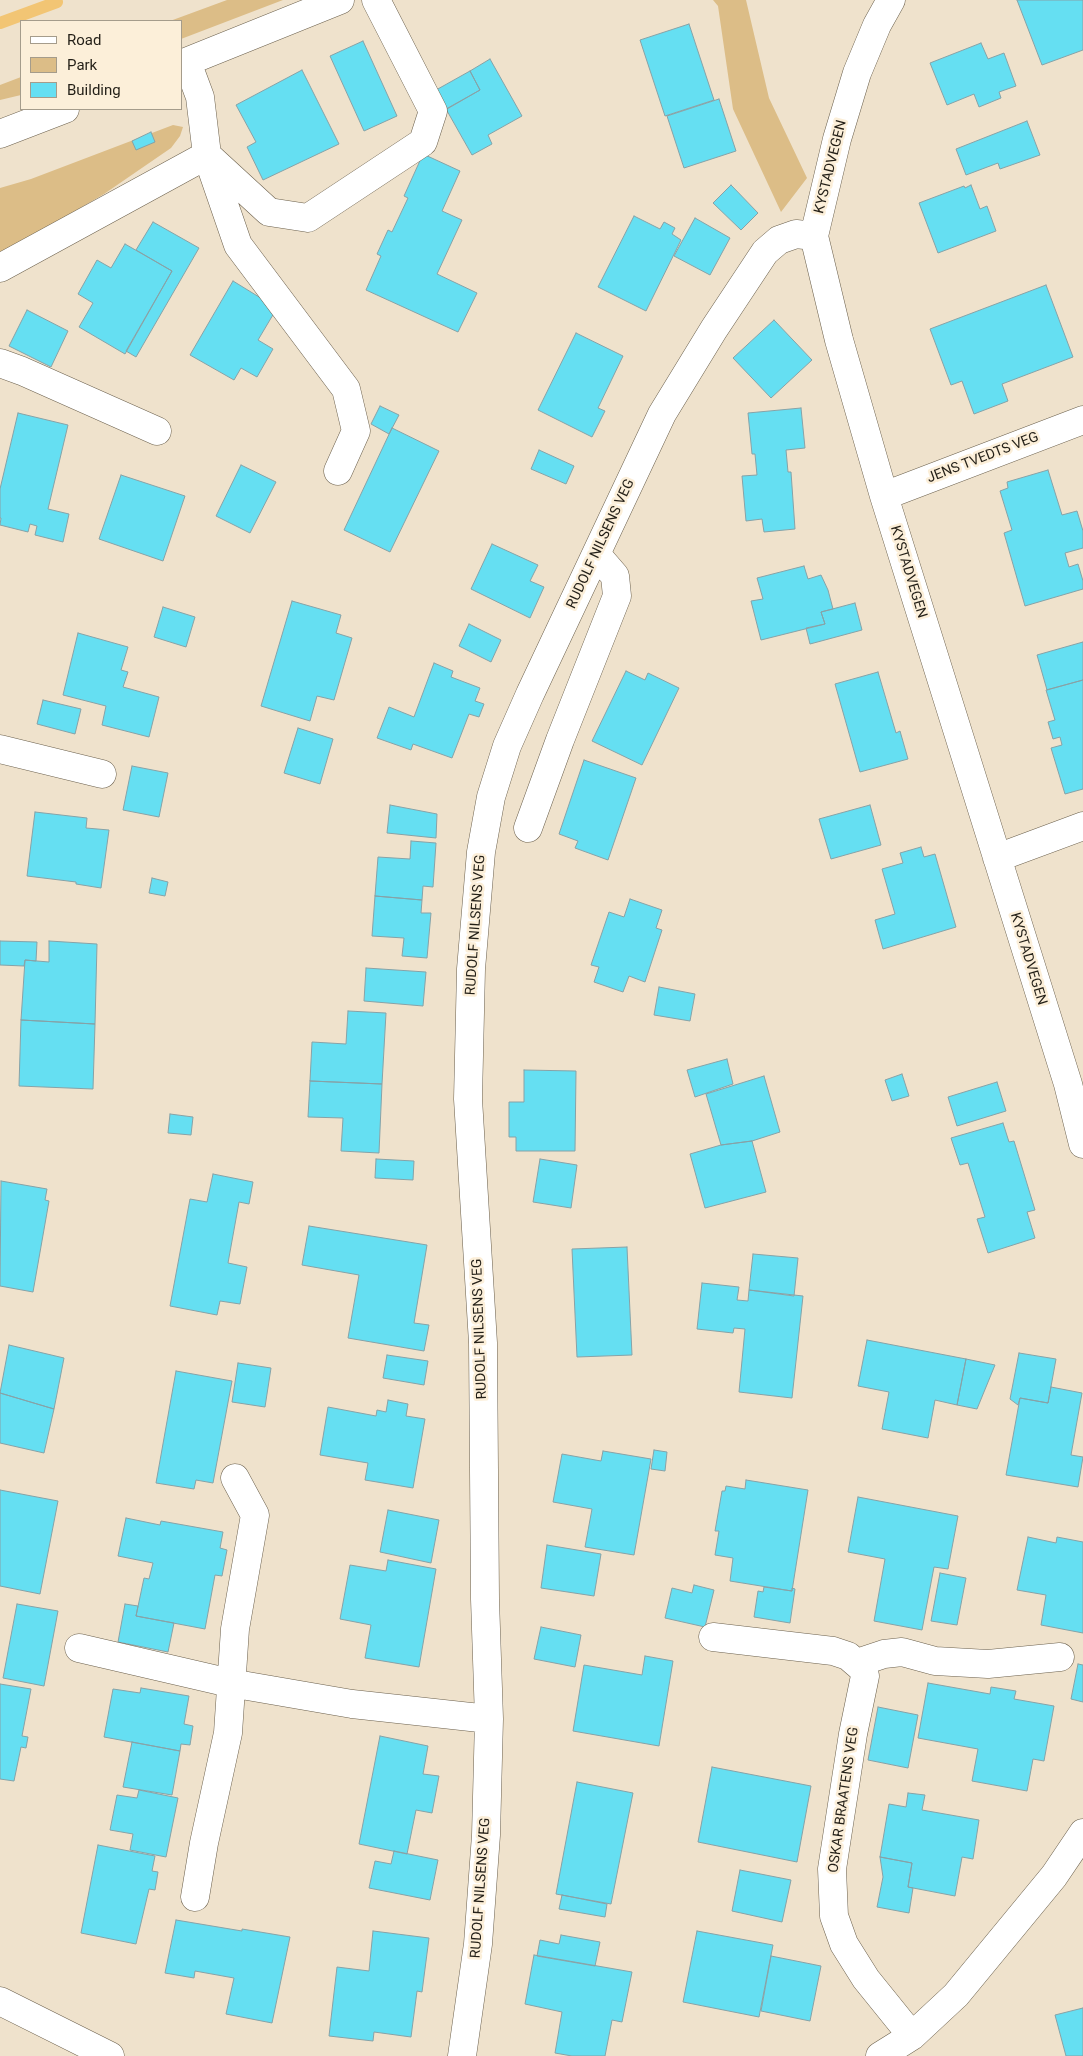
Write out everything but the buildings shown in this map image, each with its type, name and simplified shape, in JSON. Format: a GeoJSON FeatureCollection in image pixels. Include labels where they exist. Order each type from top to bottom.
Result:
{"type":"FeatureCollection","features":[{"type":"Feature","properties":{"kind":"street"},"geometry":{"type":"LineString","coordinates":[[338,471],[356,431],[346,388],[238,245],[207,155],[200,97],[184,63],[340,0]]}},
{"type":"Feature","properties":{"kind":"street"},"geometry":{"type":"LineString","coordinates":[[207,155],[269,212],[308,218],[423,142],[433,111],[376,0]]}},
{"type":"Feature","properties":{"kind":"street","name":"KYSTADVEGEN"},"geometry":{"type":"LineString","coordinates":[[891,0],[877,25],[857,73],[836,139],[814,236],[839,340],[884,496],[997,858],[1075,1083],[1083,1144]]}},
{"type":"Feature","properties":{"kind":"street"},"geometry":{"type":"LineString","coordinates":[[0,134],[62,110]]}},
{"type":"Feature","properties":{"kind":"street"},"geometry":{"type":"LineString","coordinates":[[0,268],[207,155]]}},
{"type":"Feature","properties":{"kind":"street","name":"RUDOLF NILSENS VEG"},"geometry":{"type":"LineString","coordinates":[[462,2056],[478,1944],[486,1835],[489,1719],[485,1600],[483,1342],[468,1100],[471,969],[481,852],[491,797],[507,746],[530,694],[662,414],[714,329],[765,252],[779,240],[796,234],[814,236]]}},
{"type":"Feature","properties":{"kind":"street"},"geometry":{"type":"LineString","coordinates":[[0,363],[157,430]]}},
{"type":"Feature","properties":{"kind":"street","name":"JENS TVEDTS VEG"},"geometry":{"type":"LineString","coordinates":[[884,496],[1083,420]]}},
{"type":"Feature","properties":{"kind":"street"},"geometry":{"type":"LineString","coordinates":[[528,828],[560,740],[618,596],[615,576],[596,554]]}},
{"type":"Feature","properties":{"kind":"street"},"geometry":{"type":"LineString","coordinates":[[0,749],[102,774]]}},
{"type":"Feature","properties":{"kind":"street"},"geometry":{"type":"LineString","coordinates":[[997,858],[1083,826]]}},
{"type":"Feature","properties":{"kind":"street"},"geometry":{"type":"LineString","coordinates":[[195,1897],[204,1843],[228,1732],[235,1629],[256,1515],[235,1478]]}},
{"type":"Feature","properties":{"kind":"street"},"geometry":{"type":"LineString","coordinates":[[713,1637],[833,1652],[848,1656],[857,1663],[884,1654],[902,1652],[935,1660],[988,1664],[1060,1657]]}},
{"type":"Feature","properties":{"kind":"street"},"geometry":{"type":"LineString","coordinates":[[79,1648],[230,1683],[352,1704],[489,1719]]}},
{"type":"Feature","properties":{"kind":"street","name":"OSKAR BRAATENS VEG"},"geometry":{"type":"LineString","coordinates":[[857,1663],[863,1669],[865,1676],[853,1734],[832,1868],[834,1916],[844,1944],[866,1979],[912,2036]]}},
{"type":"Feature","properties":{"kind":"street"},"geometry":{"type":"LineString","coordinates":[[880,2056],[912,2036],[956,1995],[1054,1876],[1083,1833]]}},
{"type":"Feature","properties":{"kind":"street"},"geometry":{"type":"LineString","coordinates":[[0,2001],[110,2056]]}},
{"type":"Feature","properties":{"kind":"green space"},"geometry":{"type":"Polygon","coordinates":[[[227,0],[283,0],[182,39],[182,20],[173,20],[227,0]]]}},
{"type":"Feature","properties":{"kind":"green space"},"geometry":{"type":"Polygon","coordinates":[[[713,0],[746,0],[769,98],[807,178],[781,212],[733,109],[718,6],[713,0]]]}},
{"type":"Feature","properties":{"kind":"green space"},"geometry":{"type":"Polygon","coordinates":[[[20,77],[20,95],[0,100],[0,85],[20,77]]]}},
{"type":"Feature","properties":{"kind":"green space"},"geometry":{"type":"Polygon","coordinates":[[[173,125],[183,127],[180,136],[171,148],[104,194],[0,255],[0,188],[31,179],[173,125]]]}},
{"type":"Feature","properties":{"kind":"waterway"},"geometry":{"type":"LineString","coordinates":[[0,23],[57,2]]}}]}
